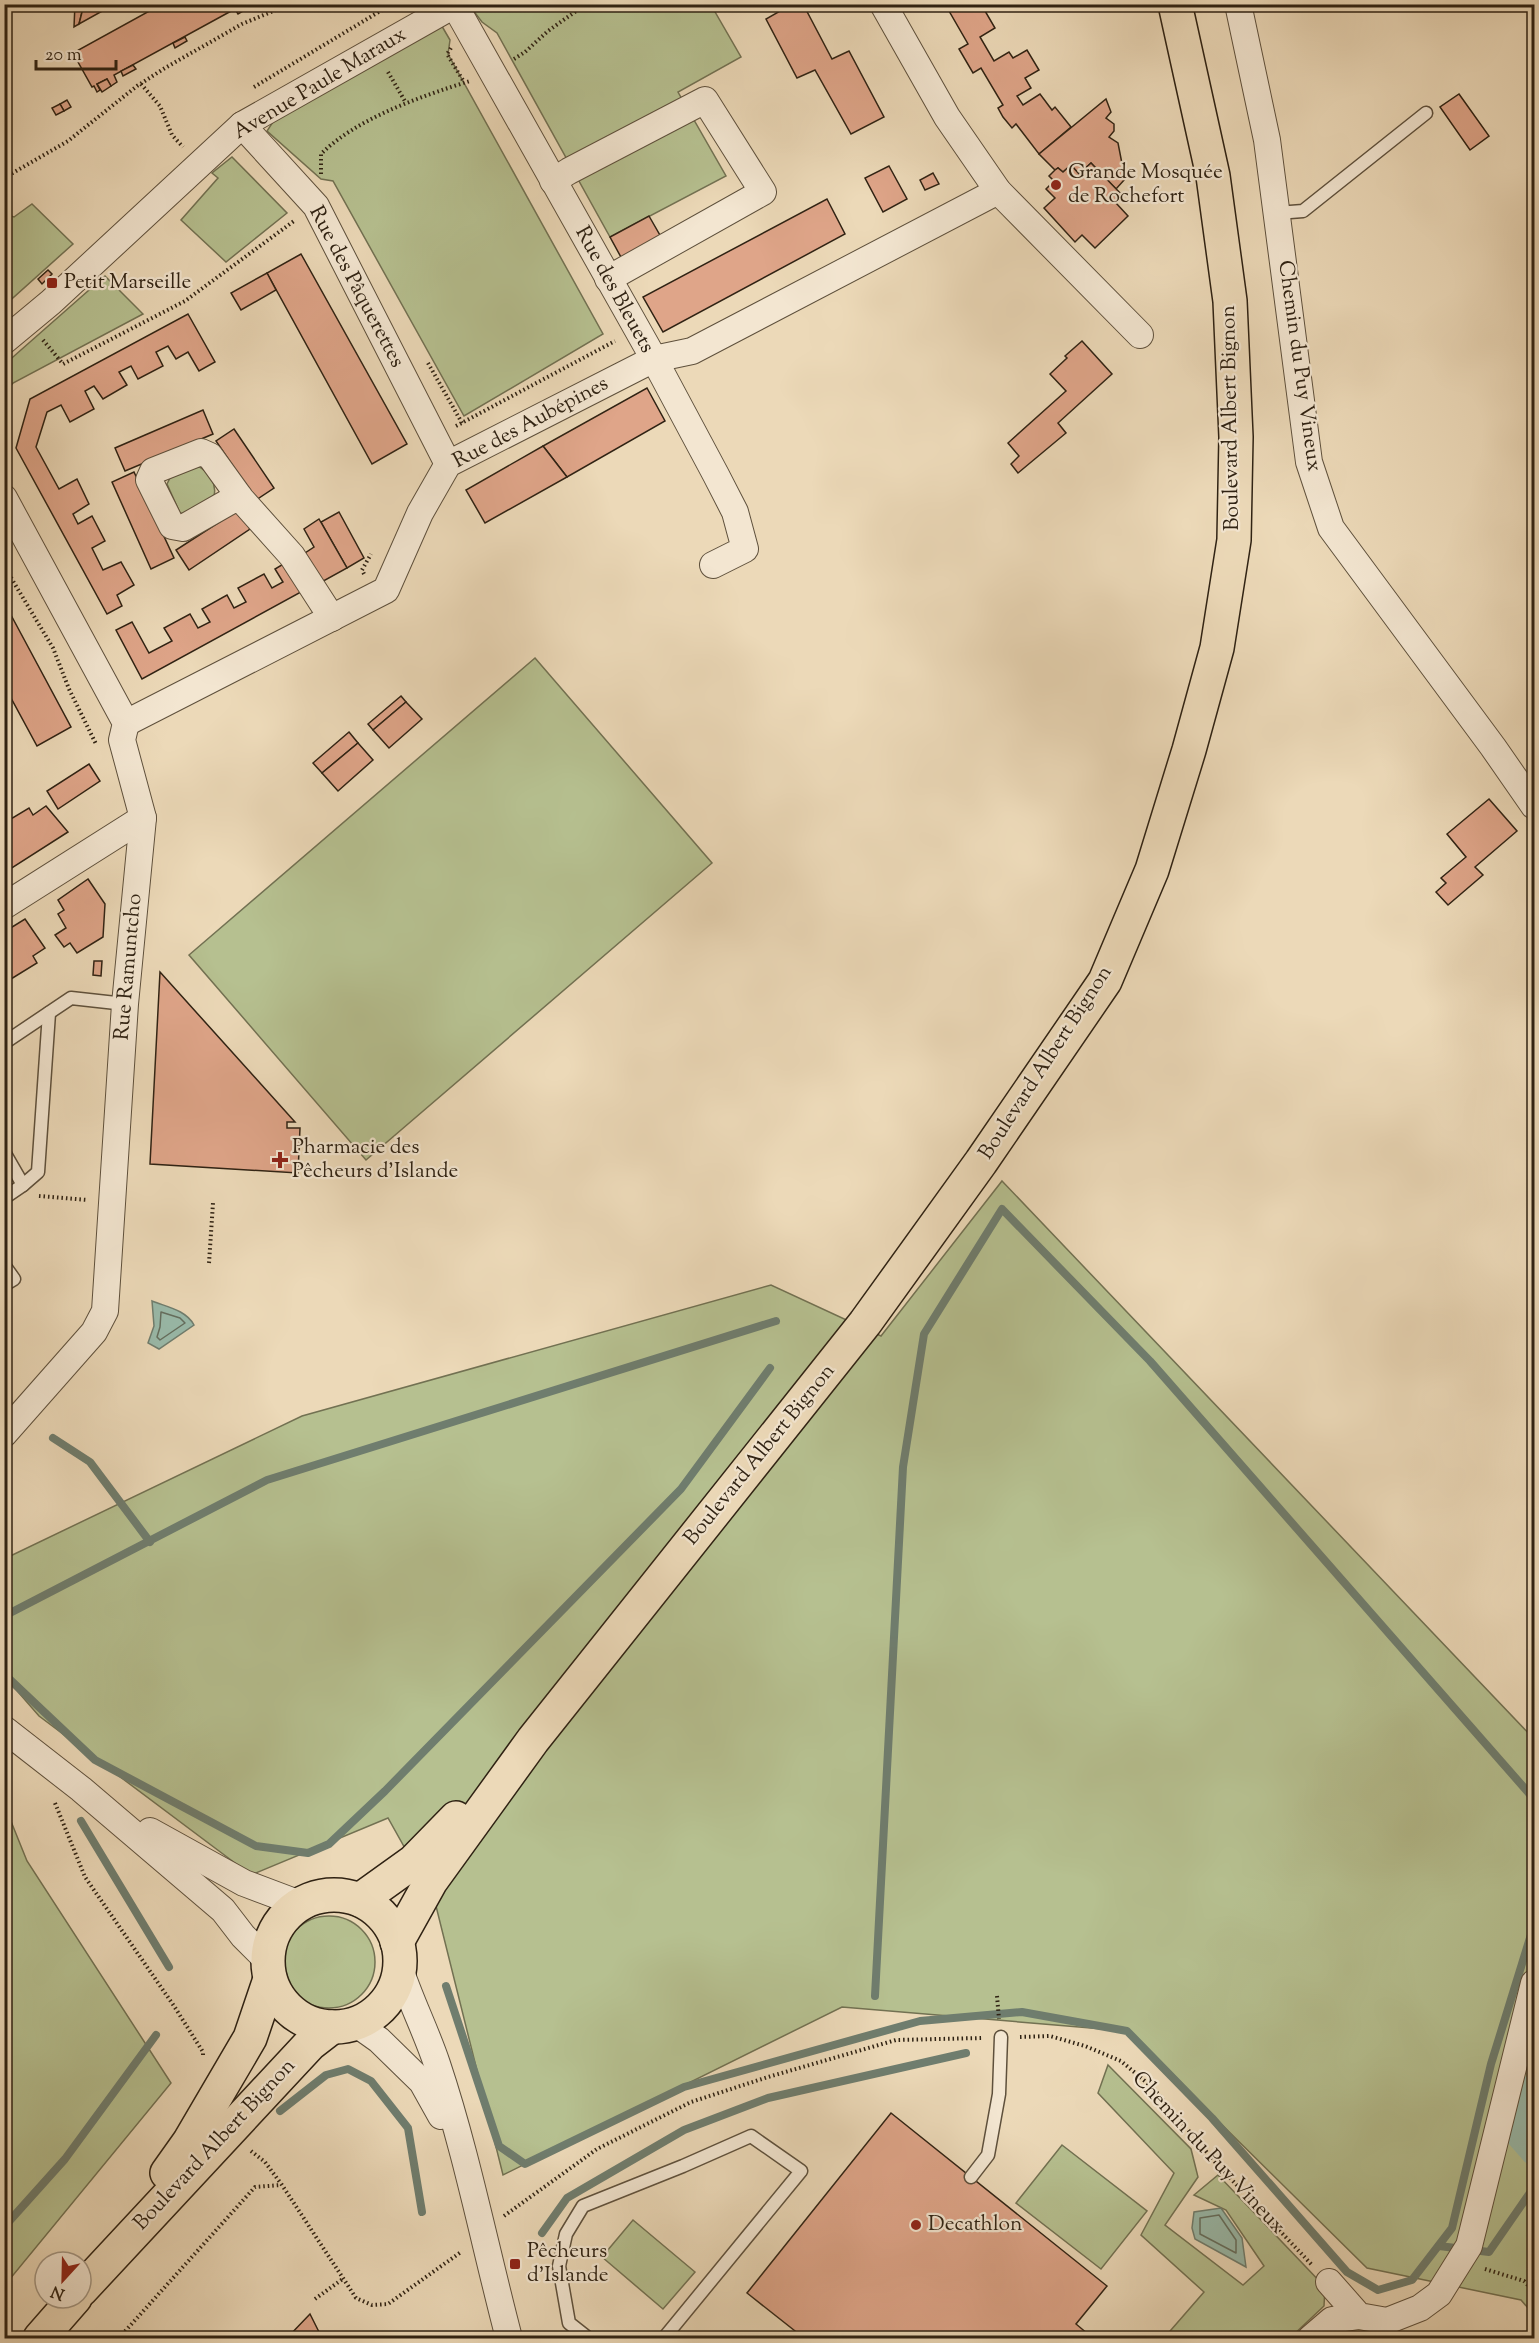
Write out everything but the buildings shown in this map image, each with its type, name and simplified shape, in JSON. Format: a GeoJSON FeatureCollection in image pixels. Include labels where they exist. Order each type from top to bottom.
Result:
{"type":"FeatureCollection","features":[{"type":"Feature","properties":{"kind":"main road","name":"Boulevard Albert Bignon"},"geometry":{"type":"LineString","coordinates":[[398,1954],[431,1881],[533,1740],[865,1323],[974,1172],[1105,981],[1152,870],[1217,648],[1234,528],[1236,437],[1230,300],[1213,176],[1175,4]]}},
{"type":"Feature","properties":{"kind":"main road","name":"Boulevard Albert Bignon"},"geometry":{"type":"LineString","coordinates":[[360,1900],[414,1862],[533,1740]]}},
{"type":"Feature","properties":{"kind":"main road"},"geometry":{"type":"LineString","coordinates":[[333,1895],[360,1900],[380,1914],[390,1927],[398,1954],[395,1985],[386,2002],[372,2015],[343,2025],[311,2023],[293,2013],[279,1998],[269,1970],[271,1938],[282,1919],[300,1904],[316,1897],[333,1895]]}},
{"type":"Feature","properties":{"kind":"main road","name":"Boulevard Albert Bignon"},"geometry":{"type":"LineString","coordinates":[[93,2276],[189,2142],[205,2111],[233,2068],[250,2038],[269,1970]]}},
{"type":"Feature","properties":{"kind":"main road","name":"Boulevard Albert Bignon"},"geometry":{"type":"LineString","coordinates":[[93,2277],[310,2044],[343,2025]]}},
{"type":"Feature","properties":{"kind":"main road"},"geometry":{"type":"LineString","coordinates":[[40,2338],[64,2310]]}},
{"type":"Feature","properties":{"kind":"street"},"geometry":{"type":"LineString","coordinates":[[883,4],[947,117],[998,191],[1140,335]]}},
{"type":"Feature","properties":{"kind":"street","name":"Chemin du Puy Vineux"},"geometry":{"type":"LineString","coordinates":[[1238,4],[1267,140],[1309,462],[1331,528],[1534,806]]}},
{"type":"Feature","properties":{"kind":"street","name":"Avenue Paule Maraux"},"geometry":{"type":"LineString","coordinates":[[4,341],[51,302],[242,125],[455,5]]}},
{"type":"Feature","properties":{"kind":"street","name":"Rue des Bleuets"},"geometry":{"type":"LineString","coordinates":[[455,5],[654,359],[735,512],[745,549],[713,565]]}},
{"type":"Feature","properties":{"kind":"street"},"geometry":{"type":"LineString","coordinates":[[553,181],[705,100],[763,192],[608,279]]}},
{"type":"Feature","properties":{"kind":"street","name":"Rue des Pâquerettes"},"geometry":{"type":"LineString","coordinates":[[242,125],[316,206],[448,464]]}},
{"type":"Feature","properties":{"kind":"street","name":"Rue des Aubépines"},"geometry":{"type":"LineString","coordinates":[[126,723],[386,590],[420,513],[448,464],[654,359],[692,351],[998,191]]}},
{"type":"Feature","properties":{"kind":"street"},"geometry":{"type":"LineString","coordinates":[[238,496],[292,556],[332,618]]}},
{"type":"Feature","properties":{"kind":"street","name":"Rue Ramuntcho"},"geometry":{"type":"LineString","coordinates":[[4,498],[126,723],[122,740],[143,818],[125,1004],[105,1311],[94,1332],[4,1434]]}},
{"type":"Feature","properties":{"kind":"street"},"geometry":{"type":"LineString","coordinates":[[4,906],[143,818]]}},
{"type":"Feature","properties":{"kind":"street"},"geometry":{"type":"LineString","coordinates":[[4,1729],[81,1789],[223,1910],[269,1970]]}},
{"type":"Feature","properties":{"kind":"street"},"geometry":{"type":"LineString","coordinates":[[81,1789],[226,1874],[300,1904]]}},
{"type":"Feature","properties":{"kind":"street"},"geometry":{"type":"LineString","coordinates":[[398,1954],[410,1999],[437,2063],[509,2338]]}},
{"type":"Feature","properties":{"kind":"street"},"geometry":{"type":"LineString","coordinates":[[1311,2338],[1332,2320],[1359,2316],[1387,2321],[1420,2308],[1439,2294],[1462,2255],[1534,1983]]}},
{"type":"Feature","properties":{"kind":"street"},"geometry":{"type":"LineString","coordinates":[[343,2025],[379,2040],[422,2082],[463,2156]]}},
{"type":"Feature","properties":{"kind":"street"},"geometry":{"type":"LineString","coordinates":[[1329,2282],[1359,2316]]}},
{"type":"Feature","properties":{"kind":"lane"},"geometry":{"type":"LineString","coordinates":[[1277,213],[1303,211],[1426,113]]}},
{"type":"Feature","properties":{"kind":"lane"},"geometry":{"type":"LineString","coordinates":[[4,1042],[71,998],[125,1004]]}},
{"type":"Feature","properties":{"kind":"lane"},"geometry":{"type":"LineString","coordinates":[[8,1196],[38,1172],[49,1013]]}},
{"type":"Feature","properties":{"kind":"lane"},"geometry":{"type":"LineString","coordinates":[[4,1152],[23,1185]]}},
{"type":"Feature","properties":{"kind":"lane"},"geometry":{"type":"LineString","coordinates":[[4,1264],[14,1279],[4,1285]]}},
{"type":"Feature","properties":{"kind":"lane"},"geometry":{"type":"LineString","coordinates":[[971,2176],[988,2155],[999,2094],[1001,2037]]}},
{"type":"Feature","properties":{"kind":"lane"},"geometry":{"type":"LineString","coordinates":[[588,2338],[569,2323],[558,2266],[566,2234],[583,2206],[751,2136],[801,2171],[664,2338]]}},
{"type":"Feature","properties":{"kind":"path"},"geometry":{"type":"LineString","coordinates":[[4,178],[68,141],[141,84],[242,24],[290,4]]}},
{"type":"Feature","properties":{"kind":"path"},"geometry":{"type":"LineString","coordinates":[[375,50],[406,103]]}},
{"type":"Feature","properties":{"kind":"path"},"geometry":{"type":"LineString","coordinates":[[469,81],[474,92]]}},
{"type":"Feature","properties":{"kind":"path"},"geometry":{"type":"LineString","coordinates":[[141,84],[160,106],[172,135],[187,151]]}},
{"type":"Feature","properties":{"kind":"path"},"geometry":{"type":"LineString","coordinates":[[435,438],[615,342],[609,331]]}},
{"type":"Feature","properties":{"kind":"path"},"geometry":{"type":"LineString","coordinates":[[374,550],[362,570],[374,596]]}},
{"type":"Feature","properties":{"kind":"path"},"geometry":{"type":"LineString","coordinates":[[8,1196],[89,1200]]}},
{"type":"Feature","properties":{"kind":"path"},"geometry":{"type":"LineString","coordinates":[[209,1263],[213,1203]]}},
{"type":"Feature","properties":{"kind":"path"},"geometry":{"type":"LineString","coordinates":[[53,1797],[85,1877],[174,2006],[203,2052],[204,2064]]}},
{"type":"Feature","properties":{"kind":"path","name":"Chemin du Puy Vineux"},"geometry":{"type":"LineString","coordinates":[[228,2133],[265,2162],[356,2298],[372,2305],[388,2304],[468,2246],[482,2232],[597,2149],[691,2102],[896,2040],[1050,2036],[1085,2046],[1121,2061],[1153,2088],[1215,2163],[1329,2282]]}},
{"type":"Feature","properties":{"kind":"path"},"geometry":{"type":"LineString","coordinates":[[119,2338],[255,2187],[282,2185]]}},
{"type":"Feature","properties":{"kind":"path"},"geometry":{"type":"LineString","coordinates":[[1462,2255],[1524,2281],[1534,2292]]}},
{"type":"Feature","properties":{"kind":"path"},"geometry":{"type":"LineString","coordinates":[[315,2299],[344,2278]]}},
{"type":"Feature","properties":{"kind":"green space"},"geometry":{"type":"Polygon","coordinates":[[[512,4],[513,6],[517,4],[711,5],[741,57],[678,92],[726,176],[610,237],[497,33],[482,22],[469,5],[512,4]]]}},
{"type":"Feature","properties":{"kind":"green space"},"geometry":{"type":"Polygon","coordinates":[[[436,16],[450,40],[448,54],[603,334],[464,416],[333,181],[321,179],[267,131],[288,99],[436,16]]]}},
{"type":"Feature","properties":{"kind":"green space"},"geometry":{"type":"Polygon","coordinates":[[[232,157],[287,213],[226,262],[181,220],[218,178],[212,173],[232,157]]]}},
{"type":"Feature","properties":{"kind":"green space"},"geometry":{"type":"Polygon","coordinates":[[[32,204],[73,244],[5,305],[5,214],[14,217],[32,204]]]}},
{"type":"Feature","properties":{"kind":"green space"},"geometry":{"type":"Polygon","coordinates":[[[105,276],[143,314],[13,383],[5,393],[5,364],[105,276]]]}},
{"type":"Feature","properties":{"kind":"green space"},"geometry":{"type":"Polygon","coordinates":[[[198,466],[211,478],[215,491],[214,496],[184,514],[180,513],[167,484],[170,478],[198,466]]]}},
{"type":"Feature","properties":{"kind":"green space"},"geometry":{"type":"Polygon","coordinates":[[[535,658],[712,863],[366,1160],[189,955],[535,658]]]}},
{"type":"Feature","properties":{"kind":"green space"},"geometry":{"type":"Polygon","coordinates":[[[1002,1181],[1534,1739],[1534,2315],[1521,2300],[1367,2268],[1127,2031],[842,2007],[503,2175],[435,1902],[388,1818],[251,1875],[39,1716],[5,1677],[4,1559],[302,1416],[771,1285],[881,1336],[1002,1181]]]}},
{"type":"Feature","properties":{"kind":"green space"},"geometry":{"type":"Polygon","coordinates":[[[4,1804],[27,1861],[171,2083],[5,2285],[4,1804]]]}},
{"type":"Feature","properties":{"kind":"green space"},"geometry":{"type":"Polygon","coordinates":[[[320,1916],[338,1916],[355,1923],[368,1936],[375,1953],[375,1971],[368,1988],[355,2001],[338,2008],[320,2008],[303,2001],[290,1988],[283,1971],[283,1953],[290,1936],[303,1923],[320,1916]]]}},
{"type":"Feature","properties":{"kind":"green space"},"geometry":{"type":"Polygon","coordinates":[[[1108,2065],[1191,2149],[1198,2177],[1165,2225],[1243,2285],[1264,2266],[1226,2210],[1194,2195],[1218,2175],[1325,2287],[1324,2306],[1290,2338],[1164,2338],[1204,2292],[1141,2235],[1174,2173],[1098,2093],[1108,2065]]]}},
{"type":"Feature","properties":{"kind":"green space"},"geometry":{"type":"Polygon","coordinates":[[[1062,2145],[1147,2211],[1101,2269],[1016,2203],[1062,2145]]]}},
{"type":"Feature","properties":{"kind":"green space"},"geometry":{"type":"Polygon","coordinates":[[[633,2220],[695,2272],[663,2309],[602,2257],[633,2220]]]}},
{"type":"Feature","properties":{"kind":"water"},"geometry":{"type":"Polygon","coordinates":[[[152,1301],[181,1312],[194,1325],[159,1349],[148,1343],[154,1326],[152,1301]]]}},
{"type":"Feature","properties":{"kind":"water"},"geometry":{"type":"Polygon","coordinates":[[[1221,2208],[1242,2238],[1246,2267],[1195,2239],[1192,2228],[1194,2212],[1221,2208]]]}},
{"type":"Feature","properties":{"kind":"waterway"},"geometry":{"type":"LineString","coordinates":[[875,1996],[903,1467],[924,1334],[1002,1209],[1150,1361],[1534,1799]]}},
{"type":"Feature","properties":{"kind":"waterway"},"geometry":{"type":"LineString","coordinates":[[10,1613],[267,1480],[776,1321]]}},
{"type":"Feature","properties":{"kind":"waterway"},"geometry":{"type":"LineString","coordinates":[[4,1674],[95,1760],[256,1846],[308,1853],[329,1844],[385,1791],[681,1489],[770,1368]]}},
{"type":"Feature","properties":{"kind":"waterway"},"geometry":{"type":"LineString","coordinates":[[53,1438],[90,1462],[150,1542]]}},
{"type":"Feature","properties":{"kind":"waterway"},"geometry":{"type":"LineString","coordinates":[[81,1821],[169,1967]]}},
{"type":"Feature","properties":{"kind":"waterway"},"geometry":{"type":"LineString","coordinates":[[446,1986],[499,2146],[525,2164],[684,2087],[920,2021],[1022,2012],[1127,2031],[1212,2118],[1347,2272],[1378,2290],[1412,2280],[1452,2228],[1491,2064],[1534,1925]]}},
{"type":"Feature","properties":{"kind":"waterway"},"geometry":{"type":"LineString","coordinates":[[4,2227],[65,2159],[156,2035]]}},
{"type":"Feature","properties":{"kind":"waterway"},"geometry":{"type":"LineString","coordinates":[[542,2233],[567,2198],[684,2130],[768,2098],[966,2053]]}},
{"type":"Feature","properties":{"kind":"waterway"},"geometry":{"type":"LineString","coordinates":[[280,2111],[326,2075],[348,2069],[371,2081],[408,2128],[422,2212]]}},
{"type":"Feature","properties":{"kind":"waterway"},"geometry":{"type":"LineString","coordinates":[[1534,2087],[1519,2135],[1534,2152]]}},
{"type":"Feature","properties":{"kind":"waterway"},"geometry":{"type":"LineString","coordinates":[[1439,2246],[1489,2252],[1534,2187]]}},
{"type":"Feature","properties":{"kind":"place","name":"Grande Mosquée de Rochefort"},"geometry":{"type":"Point","coordinates":[1056,185]}},
{"type":"Feature","properties":{"kind":"place","name":"Petit Marseille"},"geometry":{"type":"Point","coordinates":[52,283]}},
{"type":"Feature","properties":{"kind":"place","name":"Pharmacie des Pêcheurs d'Islande"},"geometry":{"type":"Point","coordinates":[280,1160]}},
{"type":"Feature","properties":{"kind":"place","name":"Decathlon"},"geometry":{"type":"Point","coordinates":[916,2225]}},
{"type":"Feature","properties":{"kind":"place","name":"Pêcheurs d'Islande"},"geometry":{"type":"Point","coordinates":[515,2264]}}]}
